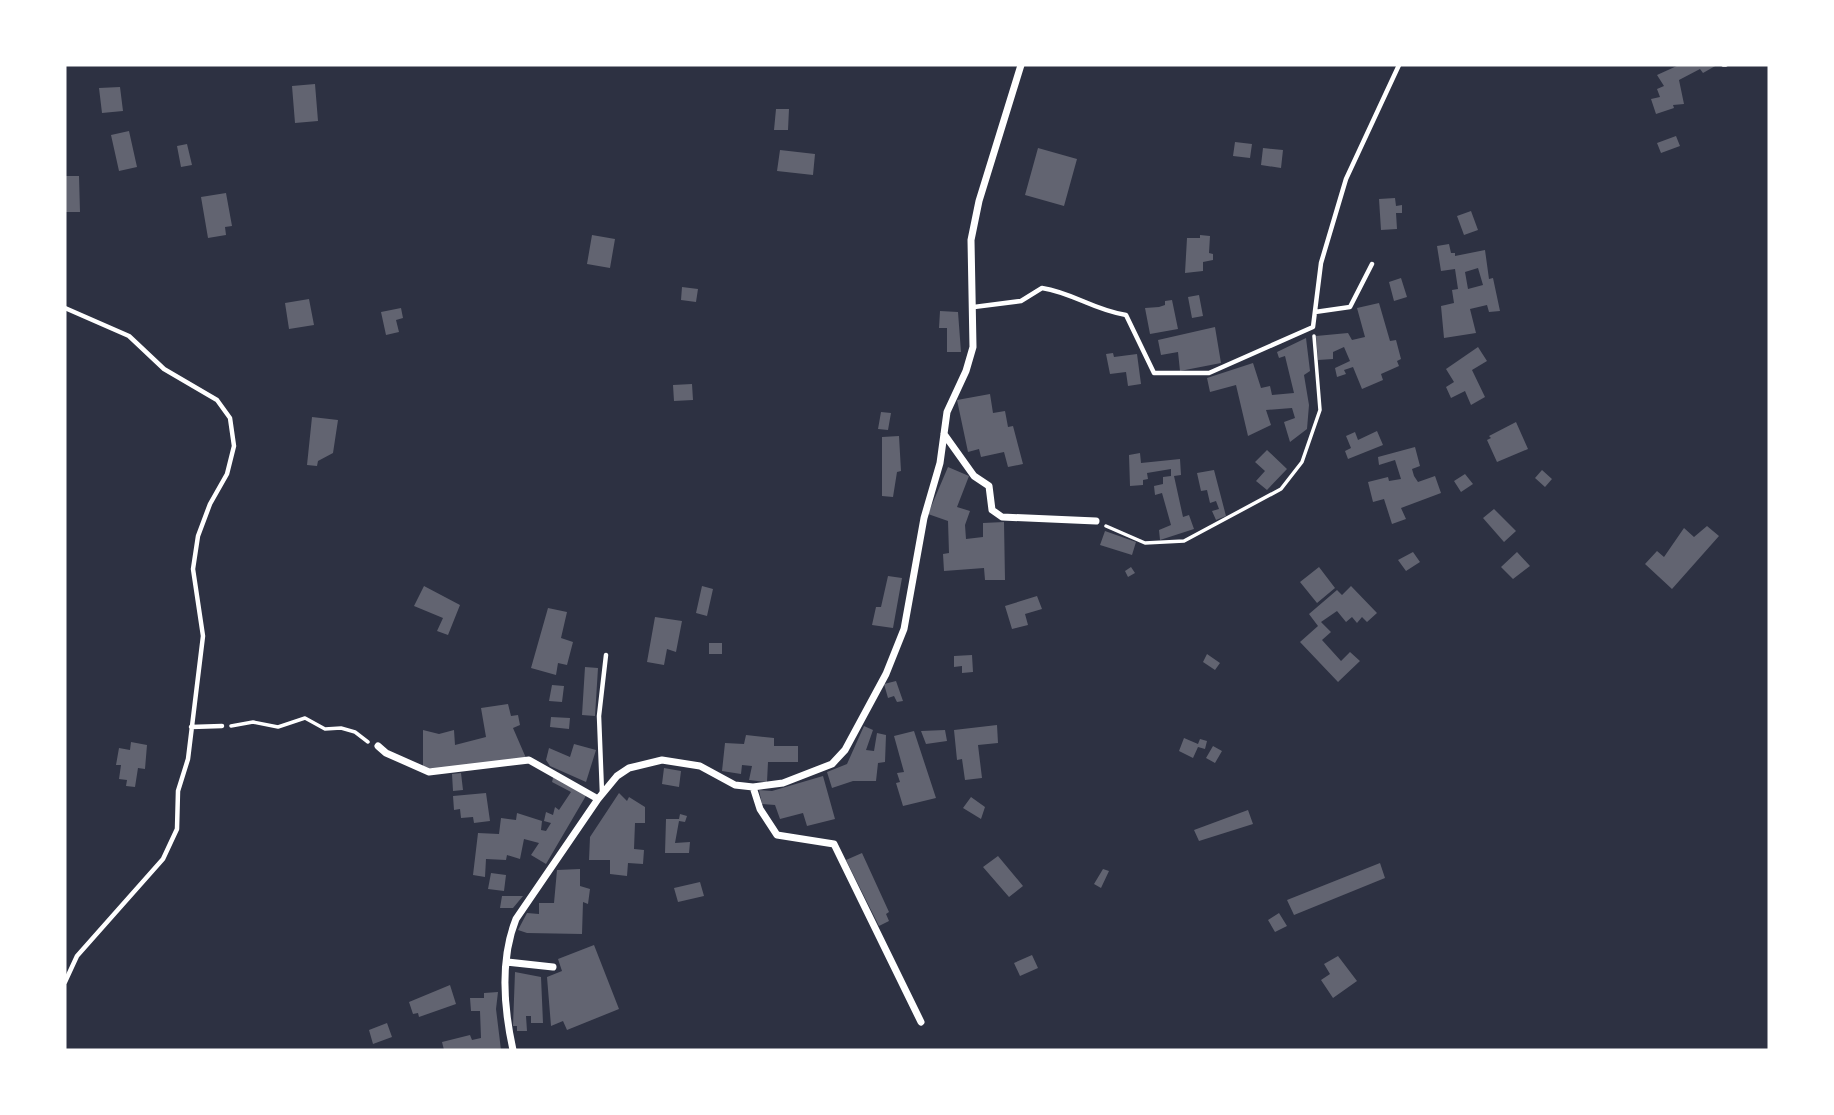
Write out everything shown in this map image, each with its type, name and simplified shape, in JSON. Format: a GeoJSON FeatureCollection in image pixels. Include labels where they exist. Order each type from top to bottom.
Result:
{"type":"FeatureCollection","features":[{"type":"Feature","properties":{"kind":"street"},"geometry":{"type":"LineString","coordinates":[[513,1050],[506,992],[510,935],[516,919],[617,776],[629,768],[662,760],[700,766],[735,785],[753,787],[783,783],[832,764],[845,750],[861,723],[904,629],[924,518],[940,463],[947,412],[966,371],[973,347],[971,240],[979,201],[1021,65]]}},
{"type":"Feature","properties":{"kind":"street"},"geometry":{"type":"LineString","coordinates":[[944,434],[974,476],[989,486],[992,510],[1002,517],[1096,522]]}},
{"type":"Feature","properties":{"kind":"street"},"geometry":{"type":"LineString","coordinates":[[378,746],[386,753],[429,772],[529,760],[600,797]]}},
{"type":"Feature","properties":{"kind":"street"},"geometry":{"type":"LineString","coordinates":[[753,787],[760,809],[777,835],[834,844],[921,1022]]}},
{"type":"Feature","properties":{"kind":"street"},"geometry":{"type":"LineString","coordinates":[[507,962],[553,967]]}},
{"type":"Feature","properties":{"kind":"lane"},"geometry":{"type":"LineString","coordinates":[[974,307],[1021,300],[1042,288],[1066,292],[1100,311],[1126,315],[1154,373],[1209,373],[1314,327],[1321,263],[1346,179],[1399,65]]}},
{"type":"Feature","properties":{"kind":"lane"},"geometry":{"type":"LineString","coordinates":[[1315,312],[1350,307],[1372,264]]}},
{"type":"Feature","properties":{"kind":"lane"},"geometry":{"type":"LineString","coordinates":[[65,308],[129,336],[164,369],[217,400],[230,418],[234,446],[227,474],[210,504],[198,537],[193,569],[203,636],[188,759],[178,791],[177,829],[163,859],[77,956],[65,982]]}},
{"type":"Feature","properties":{"kind":"lane"},"geometry":{"type":"LineString","coordinates":[[600,797],[599,716],[606,655]]}},
{"type":"Feature","properties":{"kind":"lane"},"geometry":{"type":"LineString","coordinates":[[191,727],[222,726]]}},
{"type":"Feature","properties":{"kind":"path"},"geometry":{"type":"LineString","coordinates":[[1096,522],[1145,544],[1184,541],[1281,489],[1302,462],[1320,410],[1314,327]]}},
{"type":"Feature","properties":{"kind":"path"},"geometry":{"type":"LineString","coordinates":[[222,726],[253,722],[278,727],[305,718],[324,729],[341,728],[355,732],[364,741],[378,746]]}},
{"type":"Feature","properties":{"kind":"building"},"geometry":{"type":"Polygon","coordinates":[[[1679,65],[1717,65],[1703,73],[1700,69],[1679,80],[1684,104],[1673,105],[1674,108],[1656,114],[1651,99],[1660,97],[1657,89],[1664,86],[1657,75],[1679,65]]]}},
{"type":"Feature","properties":{"kind":"building"},"geometry":{"type":"Polygon","coordinates":[[[315,84],[318,121],[295,123],[292,86],[315,84]]]}},
{"type":"Feature","properties":{"kind":"building"},"geometry":{"type":"Polygon","coordinates":[[[120,87],[123,111],[102,113],[99,88],[120,87]]]}},
{"type":"Feature","properties":{"kind":"building"},"geometry":{"type":"Polygon","coordinates":[[[776,109],[789,109],[788,130],[774,130],[776,109]]]}},
{"type":"Feature","properties":{"kind":"building"},"geometry":{"type":"Polygon","coordinates":[[[129,131],[137,167],[119,171],[111,135],[129,131]]]}},
{"type":"Feature","properties":{"kind":"building"},"geometry":{"type":"Polygon","coordinates":[[[1676,136],[1680,146],[1661,153],[1657,143],[1676,136]]]}},
{"type":"Feature","properties":{"kind":"building"},"geometry":{"type":"Polygon","coordinates":[[[1235,142],[1252,144],[1250,158],[1233,156],[1235,142]]]}},
{"type":"Feature","properties":{"kind":"building"},"geometry":{"type":"Polygon","coordinates":[[[187,144],[192,165],[181,167],[177,146],[187,144]]]}},
{"type":"Feature","properties":{"kind":"building"},"geometry":{"type":"Polygon","coordinates":[[[1038,148],[1077,159],[1064,206],[1025,195],[1038,148]]]}},
{"type":"Feature","properties":{"kind":"building"},"geometry":{"type":"Polygon","coordinates":[[[1263,148],[1283,150],[1281,168],[1261,165],[1263,148]]]}},
{"type":"Feature","properties":{"kind":"building"},"geometry":{"type":"Polygon","coordinates":[[[780,150],[815,154],[813,175],[777,171],[780,150]]]}},
{"type":"Feature","properties":{"kind":"building"},"geometry":{"type":"Polygon","coordinates":[[[65,176],[79,176],[80,212],[65,212],[65,176]]]}},
{"type":"Feature","properties":{"kind":"building"},"geometry":{"type":"Polygon","coordinates":[[[226,193],[232,226],[225,227],[226,235],[208,238],[201,197],[226,193]]]}},
{"type":"Feature","properties":{"kind":"building"},"geometry":{"type":"Polygon","coordinates":[[[1395,198],[1396,206],[1402,205],[1402,213],[1396,213],[1397,229],[1381,230],[1379,199],[1395,198]]]}},
{"type":"Feature","properties":{"kind":"building"},"geometry":{"type":"Polygon","coordinates":[[[1471,211],[1478,230],[1464,235],[1457,216],[1471,211]]]}},
{"type":"Feature","properties":{"kind":"building"},"geometry":{"type":"Polygon","coordinates":[[[592,235],[615,239],[610,268],[587,264],[592,235]]]}},
{"type":"Feature","properties":{"kind":"building"},"geometry":{"type":"Polygon","coordinates":[[[1200,235],[1210,236],[1209,253],[1213,254],[1213,260],[1203,262],[1203,271],[1185,273],[1187,238],[1200,238],[1200,235]]]}},
{"type":"Feature","properties":{"kind":"building"},"geometry":{"type":"Polygon","coordinates":[[[1449,244],[1451,253],[1455,253],[1455,256],[1485,250],[1489,279],[1493,278],[1500,311],[1489,312],[1487,305],[1470,309],[1476,333],[1444,338],[1441,306],[1454,303],[1452,290],[1458,289],[1455,269],[1441,271],[1437,246],[1449,244]],[[1478,268],[1465,272],[1468,289],[1483,285],[1478,268]]]}},
{"type":"Feature","properties":{"kind":"building"},"geometry":{"type":"Polygon","coordinates":[[[1401,278],[1407,297],[1394,301],[1389,282],[1401,278]]]}},
{"type":"Feature","properties":{"kind":"building"},"geometry":{"type":"Polygon","coordinates":[[[682,287],[698,289],[696,302],[681,300],[682,287]]]}},
{"type":"Feature","properties":{"kind":"building"},"geometry":{"type":"Polygon","coordinates":[[[1199,295],[1203,316],[1192,318],[1188,297],[1199,295]]]}},
{"type":"Feature","properties":{"kind":"building"},"geometry":{"type":"Polygon","coordinates":[[[309,299],[314,325],[289,329],[285,303],[309,299]]]}},
{"type":"Feature","properties":{"kind":"building"},"geometry":{"type":"Polygon","coordinates":[[[1172,300],[1178,329],[1150,334],[1145,308],[1159,307],[1165,305],[1165,301],[1172,300]]]}},
{"type":"Feature","properties":{"kind":"building"},"geometry":{"type":"Polygon","coordinates":[[[1379,303],[1390,341],[1396,340],[1401,359],[1397,361],[1399,366],[1381,374],[1383,380],[1362,389],[1353,367],[1344,370],[1346,374],[1337,377],[1335,368],[1350,361],[1344,347],[1333,352],[1333,359],[1318,360],[1316,336],[1348,333],[1352,340],[1365,337],[1357,308],[1379,303]]]}},
{"type":"Feature","properties":{"kind":"building"},"geometry":{"type":"Polygon","coordinates":[[[401,308],[403,318],[396,320],[399,332],[386,335],[381,312],[401,308]]]}},
{"type":"Feature","properties":{"kind":"building"},"geometry":{"type":"Polygon","coordinates":[[[940,311],[958,312],[961,352],[947,352],[947,328],[939,328],[940,311]]]}},
{"type":"Feature","properties":{"kind":"building"},"geometry":{"type":"Polygon","coordinates":[[[1215,327],[1221,363],[1180,371],[1178,352],[1161,355],[1158,340],[1215,327]]]}},
{"type":"Feature","properties":{"kind":"building"},"geometry":{"type":"Polygon","coordinates":[[[1306,338],[1310,371],[1304,375],[1309,405],[1307,429],[1290,442],[1284,422],[1295,418],[1292,408],[1266,410],[1271,425],[1248,436],[1236,385],[1210,392],[1207,378],[1253,363],[1261,388],[1270,386],[1272,395],[1294,393],[1285,356],[1279,358],[1277,352],[1306,338]]]}},
{"type":"Feature","properties":{"kind":"building"},"geometry":{"type":"Polygon","coordinates":[[[1478,347],[1487,361],[1472,370],[1485,397],[1471,405],[1465,391],[1451,398],[1446,387],[1454,382],[1446,369],[1478,347]]]}},
{"type":"Feature","properties":{"kind":"building"},"geometry":{"type":"Polygon","coordinates":[[[1113,353],[1114,357],[1137,354],[1141,384],[1128,386],[1126,372],[1110,374],[1106,354],[1113,353]]]}},
{"type":"Feature","properties":{"kind":"building"},"geometry":{"type":"Polygon","coordinates":[[[692,384],[693,400],[674,401],[673,385],[692,384]]]}},
{"type":"Feature","properties":{"kind":"building"},"geometry":{"type":"Polygon","coordinates":[[[990,394],[993,413],[1005,411],[1008,427],[1013,426],[1023,464],[1008,467],[1004,452],[981,457],[979,449],[968,452],[957,400],[990,394]]]}},
{"type":"Feature","properties":{"kind":"building"},"geometry":{"type":"Polygon","coordinates":[[[881,412],[891,413],[888,430],[878,429],[881,412]]]}},
{"type":"Feature","properties":{"kind":"building"},"geometry":{"type":"Polygon","coordinates":[[[312,417],[338,420],[333,453],[318,461],[317,466],[307,465],[312,417]]]}},
{"type":"Feature","properties":{"kind":"building"},"geometry":{"type":"Polygon","coordinates":[[[1516,422],[1528,449],[1497,462],[1487,440],[1491,438],[1489,436],[1516,422]]]}},
{"type":"Feature","properties":{"kind":"building"},"geometry":{"type":"Polygon","coordinates":[[[1377,431],[1383,445],[1348,459],[1345,451],[1351,448],[1346,436],[1355,432],[1358,440],[1377,431]]]}},
{"type":"Feature","properties":{"kind":"building"},"geometry":{"type":"Polygon","coordinates":[[[899,436],[901,471],[897,472],[893,497],[882,496],[882,437],[899,436]]]}},
{"type":"Feature","properties":{"kind":"building"},"geometry":{"type":"Polygon","coordinates":[[[1415,447],[1420,466],[1412,469],[1414,476],[1418,482],[1435,476],[1441,493],[1401,508],[1406,519],[1392,524],[1384,499],[1373,502],[1368,482],[1388,477],[1389,481],[1401,479],[1395,460],[1379,465],[1378,457],[1415,447]]]}},
{"type":"Feature","properties":{"kind":"building"},"geometry":{"type":"Polygon","coordinates":[[[1267,450],[1287,469],[1267,490],[1256,481],[1265,471],[1255,462],[1267,450]]]}},
{"type":"Feature","properties":{"kind":"building"},"geometry":{"type":"Polygon","coordinates":[[[1140,453],[1141,463],[1180,459],[1181,475],[1174,476],[1183,517],[1189,515],[1194,529],[1160,540],[1159,530],[1171,525],[1162,493],[1155,495],[1154,486],[1163,484],[1163,477],[1171,476],[1171,469],[1147,473],[1148,479],[1143,480],[1143,485],[1130,486],[1129,455],[1140,453]]]}},
{"type":"Feature","properties":{"kind":"building"},"geometry":{"type":"Polygon","coordinates":[[[948,467],[969,476],[957,507],[970,511],[965,525],[966,539],[983,537],[983,523],[1004,522],[1005,580],[985,580],[984,568],[944,571],[943,554],[949,553],[948,521],[928,514],[948,467]]]}},
{"type":"Feature","properties":{"kind":"building"},"geometry":{"type":"Polygon","coordinates":[[[1214,470],[1226,516],[1216,520],[1212,511],[1219,509],[1216,501],[1210,503],[1207,490],[1201,491],[1197,473],[1214,470]]]}},
{"type":"Feature","properties":{"kind":"building"},"geometry":{"type":"Polygon","coordinates":[[[1542,470],[1552,479],[1545,487],[1535,478],[1542,470]]]}},
{"type":"Feature","properties":{"kind":"building"},"geometry":{"type":"Polygon","coordinates":[[[1465,474],[1473,484],[1461,492],[1454,481],[1465,474]]]}},
{"type":"Feature","properties":{"kind":"building"},"geometry":{"type":"Polygon","coordinates":[[[1494,509],[1516,531],[1504,542],[1483,518],[1494,509]]]}},
{"type":"Feature","properties":{"kind":"building"},"geometry":{"type":"Polygon","coordinates":[[[1707,526],[1719,536],[1672,589],[1645,564],[1657,551],[1664,557],[1684,528],[1694,537],[1707,526]]]}},
{"type":"Feature","properties":{"kind":"building"},"geometry":{"type":"Polygon","coordinates":[[[1105,531],[1136,542],[1132,555],[1100,545],[1105,531]]]}},
{"type":"Feature","properties":{"kind":"building"},"geometry":{"type":"Polygon","coordinates":[[[1413,552],[1420,562],[1406,571],[1398,560],[1413,552]]]}},
{"type":"Feature","properties":{"kind":"building"},"geometry":{"type":"Polygon","coordinates":[[[1517,552],[1530,566],[1513,579],[1501,567],[1517,552]]]}},
{"type":"Feature","properties":{"kind":"building"},"geometry":{"type":"Polygon","coordinates":[[[1131,567],[1135,573],[1128,577],[1125,571],[1131,567]]]}},
{"type":"Feature","properties":{"kind":"building"},"geometry":{"type":"Polygon","coordinates":[[[1319,567],[1335,588],[1317,603],[1300,582],[1319,567]]]}},
{"type":"Feature","properties":{"kind":"building"},"geometry":{"type":"Polygon","coordinates":[[[888,576],[902,578],[893,628],[872,625],[876,607],[881,607],[888,576]]]}},
{"type":"Feature","properties":{"kind":"building"},"geometry":{"type":"Polygon","coordinates":[[[424,586],[460,605],[448,635],[437,631],[443,618],[414,606],[424,586]]]}},
{"type":"Feature","properties":{"kind":"building"},"geometry":{"type":"Polygon","coordinates":[[[702,586],[713,589],[707,616],[696,613],[702,586]]]}},
{"type":"Feature","properties":{"kind":"building"},"geometry":{"type":"Polygon","coordinates":[[[1351,586],[1377,613],[1367,622],[1362,617],[1357,623],[1352,617],[1346,622],[1337,611],[1321,622],[1331,632],[1322,640],[1341,661],[1350,652],[1360,661],[1338,682],[1300,642],[1318,626],[1309,614],[1337,590],[1342,595],[1351,586]]]}},
{"type":"Feature","properties":{"kind":"building"},"geometry":{"type":"Polygon","coordinates":[[[1037,596],[1042,609],[1025,614],[1028,625],[1012,629],[1005,606],[1037,596]]]}},
{"type":"Feature","properties":{"kind":"building"},"geometry":{"type":"Polygon","coordinates":[[[548,608],[567,612],[561,638],[573,642],[567,665],[558,663],[556,675],[531,668],[548,608]]]}},
{"type":"Feature","properties":{"kind":"building"},"geometry":{"type":"Polygon","coordinates":[[[655,617],[682,621],[676,652],[667,649],[664,665],[647,662],[655,617]]]}},
{"type":"Feature","properties":{"kind":"building"},"geometry":{"type":"Polygon","coordinates":[[[709,643],[722,643],[722,654],[709,654],[709,643]]]}},
{"type":"Feature","properties":{"kind":"building"},"geometry":{"type":"Polygon","coordinates":[[[1207,654],[1220,663],[1215,670],[1203,662],[1207,654]]]}},
{"type":"Feature","properties":{"kind":"building"},"geometry":{"type":"Polygon","coordinates":[[[972,655],[973,672],[962,673],[962,666],[954,667],[954,656],[972,655]]]}},
{"type":"Feature","properties":{"kind":"building"},"geometry":{"type":"Polygon","coordinates":[[[585,667],[598,668],[595,716],[582,715],[585,667]]]}},
{"type":"Feature","properties":{"kind":"building"},"geometry":{"type":"Polygon","coordinates":[[[896,681],[903,701],[897,702],[894,696],[888,698],[884,684],[896,681]]]}},
{"type":"Feature","properties":{"kind":"building"},"geometry":{"type":"Polygon","coordinates":[[[552,685],[564,686],[562,702],[549,701],[552,685]]]}},
{"type":"Feature","properties":{"kind":"building"},"geometry":{"type":"Polygon","coordinates":[[[508,704],[511,716],[518,715],[520,725],[513,728],[526,758],[440,770],[423,767],[423,730],[439,734],[454,730],[455,745],[486,737],[481,708],[508,704]]]}},
{"type":"Feature","properties":{"kind":"building"},"geometry":{"type":"Polygon","coordinates":[[[551,717],[570,718],[569,729],[550,727],[551,717]]]}},
{"type":"Feature","properties":{"kind":"building"},"geometry":{"type":"Polygon","coordinates":[[[997,725],[998,743],[978,745],[982,778],[965,780],[962,759],[957,760],[954,730],[997,725]]]}},
{"type":"Feature","properties":{"kind":"building"},"geometry":{"type":"Polygon","coordinates":[[[864,726],[873,730],[866,750],[874,751],[877,733],[886,735],[885,762],[878,763],[876,781],[853,781],[832,788],[827,772],[847,764],[864,726]]]}},
{"type":"Feature","properties":{"kind":"building"},"geometry":{"type":"Polygon","coordinates":[[[945,730],[947,741],[926,744],[921,731],[945,730]]]}},
{"type":"Feature","properties":{"kind":"building"},"geometry":{"type":"Polygon","coordinates":[[[914,731],[936,798],[903,806],[896,783],[900,782],[897,773],[904,772],[894,736],[914,731]]]}},
{"type":"Feature","properties":{"kind":"building"},"geometry":{"type":"Polygon","coordinates":[[[746,735],[774,738],[774,746],[798,746],[798,762],[768,762],[767,782],[749,780],[752,766],[742,765],[741,774],[722,771],[725,743],[744,744],[746,735]]]}},
{"type":"Feature","properties":{"kind":"building"},"geometry":{"type":"Polygon","coordinates":[[[1184,738],[1198,744],[1200,739],[1207,741],[1205,749],[1198,747],[1193,758],[1179,751],[1184,738]]]}},
{"type":"Feature","properties":{"kind":"building"},"geometry":{"type":"Polygon","coordinates":[[[131,742],[147,745],[145,769],[138,768],[135,787],[126,786],[127,780],[119,779],[121,765],[116,765],[119,748],[130,750],[131,742]]]}},
{"type":"Feature","properties":{"kind":"building"},"geometry":{"type":"Polygon","coordinates":[[[574,744],[596,750],[586,782],[550,766],[546,760],[549,748],[570,757],[574,744]]]}},
{"type":"Feature","properties":{"kind":"building"},"geometry":{"type":"Polygon","coordinates":[[[1213,746],[1222,751],[1215,763],[1206,758],[1213,746]]]}},
{"type":"Feature","properties":{"kind":"building"},"geometry":{"type":"Polygon","coordinates":[[[664,768],[681,771],[679,787],[662,784],[664,768]]]}},
{"type":"Feature","properties":{"kind":"building"},"geometry":{"type":"Polygon","coordinates":[[[461,773],[463,790],[453,791],[452,774],[461,773]]]}},
{"type":"Feature","properties":{"kind":"building"},"geometry":{"type":"Polygon","coordinates":[[[554,774],[587,794],[546,864],[531,855],[539,843],[524,839],[520,859],[507,855],[506,860],[486,859],[485,877],[473,875],[478,833],[499,834],[501,818],[516,820],[517,813],[542,821],[541,830],[546,831],[551,823],[544,821],[546,812],[553,815],[555,807],[559,810],[571,792],[552,782],[554,774]]]}},
{"type":"Feature","properties":{"kind":"building"},"geometry":{"type":"Polygon","coordinates":[[[823,776],[835,819],[807,826],[803,813],[780,819],[775,805],[762,804],[759,790],[772,791],[823,776]]]}},
{"type":"Feature","properties":{"kind":"building"},"geometry":{"type":"Polygon","coordinates":[[[486,793],[490,821],[474,823],[473,817],[461,818],[460,809],[454,810],[453,796],[486,793]]]}},
{"type":"Feature","properties":{"kind":"building"},"geometry":{"type":"Polygon","coordinates":[[[619,793],[627,801],[629,797],[645,807],[645,823],[635,823],[634,849],[644,850],[643,864],[628,863],[627,876],[610,874],[610,860],[589,860],[590,837],[619,793]]]}},
{"type":"Feature","properties":{"kind":"building"},"geometry":{"type":"Polygon","coordinates":[[[971,797],[985,807],[981,819],[963,808],[971,797]]]}},
{"type":"Feature","properties":{"kind":"building"},"geometry":{"type":"Polygon","coordinates":[[[1248,810],[1253,824],[1199,841],[1194,830],[1248,810]]]}},
{"type":"Feature","properties":{"kind":"building"},"geometry":{"type":"Polygon","coordinates":[[[680,814],[687,816],[685,822],[679,821],[675,843],[690,842],[689,853],[665,853],[666,819],[679,819],[680,814]]]}},
{"type":"Feature","properties":{"kind":"building"},"geometry":{"type":"Polygon","coordinates":[[[862,853],[889,912],[886,914],[889,921],[879,926],[846,860],[862,853]]]}},
{"type":"Feature","properties":{"kind":"building"},"geometry":{"type":"Polygon","coordinates":[[[998,856],[1023,886],[1009,897],[983,867],[998,856]]]}},
{"type":"Feature","properties":{"kind":"building"},"geometry":{"type":"Polygon","coordinates":[[[1380,863],[1385,878],[1294,915],[1287,900],[1380,863]]]}},
{"type":"Feature","properties":{"kind":"building"},"geometry":{"type":"Polygon","coordinates":[[[580,869],[580,886],[590,889],[588,904],[583,902],[582,934],[527,933],[518,930],[527,913],[539,914],[539,903],[554,903],[557,870],[580,869]]]}},
{"type":"Feature","properties":{"kind":"building"},"geometry":{"type":"Polygon","coordinates":[[[1103,869],[1109,871],[1101,888],[1094,884],[1103,869]]]}},
{"type":"Feature","properties":{"kind":"building"},"geometry":{"type":"Polygon","coordinates":[[[491,873],[506,875],[504,891],[488,889],[491,873]]]}},
{"type":"Feature","properties":{"kind":"building"},"geometry":{"type":"Polygon","coordinates":[[[700,882],[704,896],[678,902],[674,888],[700,882]]]}},
{"type":"Feature","properties":{"kind":"building"},"geometry":{"type":"Polygon","coordinates":[[[502,896],[523,896],[513,908],[500,908],[502,896]]]}},
{"type":"Feature","properties":{"kind":"building"},"geometry":{"type":"Polygon","coordinates":[[[1279,913],[1287,926],[1275,932],[1268,920],[1279,913]]]}},
{"type":"Feature","properties":{"kind":"building"},"geometry":{"type":"Polygon","coordinates":[[[594,945],[619,1009],[567,1030],[563,1021],[551,1026],[547,977],[562,971],[558,959],[594,945]]]}},
{"type":"Feature","properties":{"kind":"building"},"geometry":{"type":"Polygon","coordinates":[[[1032,955],[1038,968],[1020,976],[1014,963],[1032,955]]]}},
{"type":"Feature","properties":{"kind":"building"},"geometry":{"type":"Polygon","coordinates":[[[1338,956],[1357,981],[1333,998],[1321,980],[1330,974],[1324,964],[1338,956]]]}},
{"type":"Feature","properties":{"kind":"building"},"geometry":{"type":"Polygon","coordinates":[[[515,972],[541,977],[543,1023],[531,1023],[531,1016],[526,1016],[527,1031],[517,1031],[517,1026],[513,1026],[515,972]]]}},
{"type":"Feature","properties":{"kind":"building"},"geometry":{"type":"Polygon","coordinates":[[[450,985],[456,1004],[419,1017],[418,1013],[413,1014],[409,1002],[450,985]]]}},
{"type":"Feature","properties":{"kind":"building"},"geometry":{"type":"Polygon","coordinates":[[[498,992],[496,1009],[501,1050],[444,1050],[442,1042],[470,1035],[472,1040],[481,1038],[480,1011],[471,1011],[470,998],[484,998],[484,993],[498,992]]]}},
{"type":"Feature","properties":{"kind":"building"},"geometry":{"type":"Polygon","coordinates":[[[387,1023],[392,1037],[373,1044],[369,1030],[387,1023]]]}}]}
